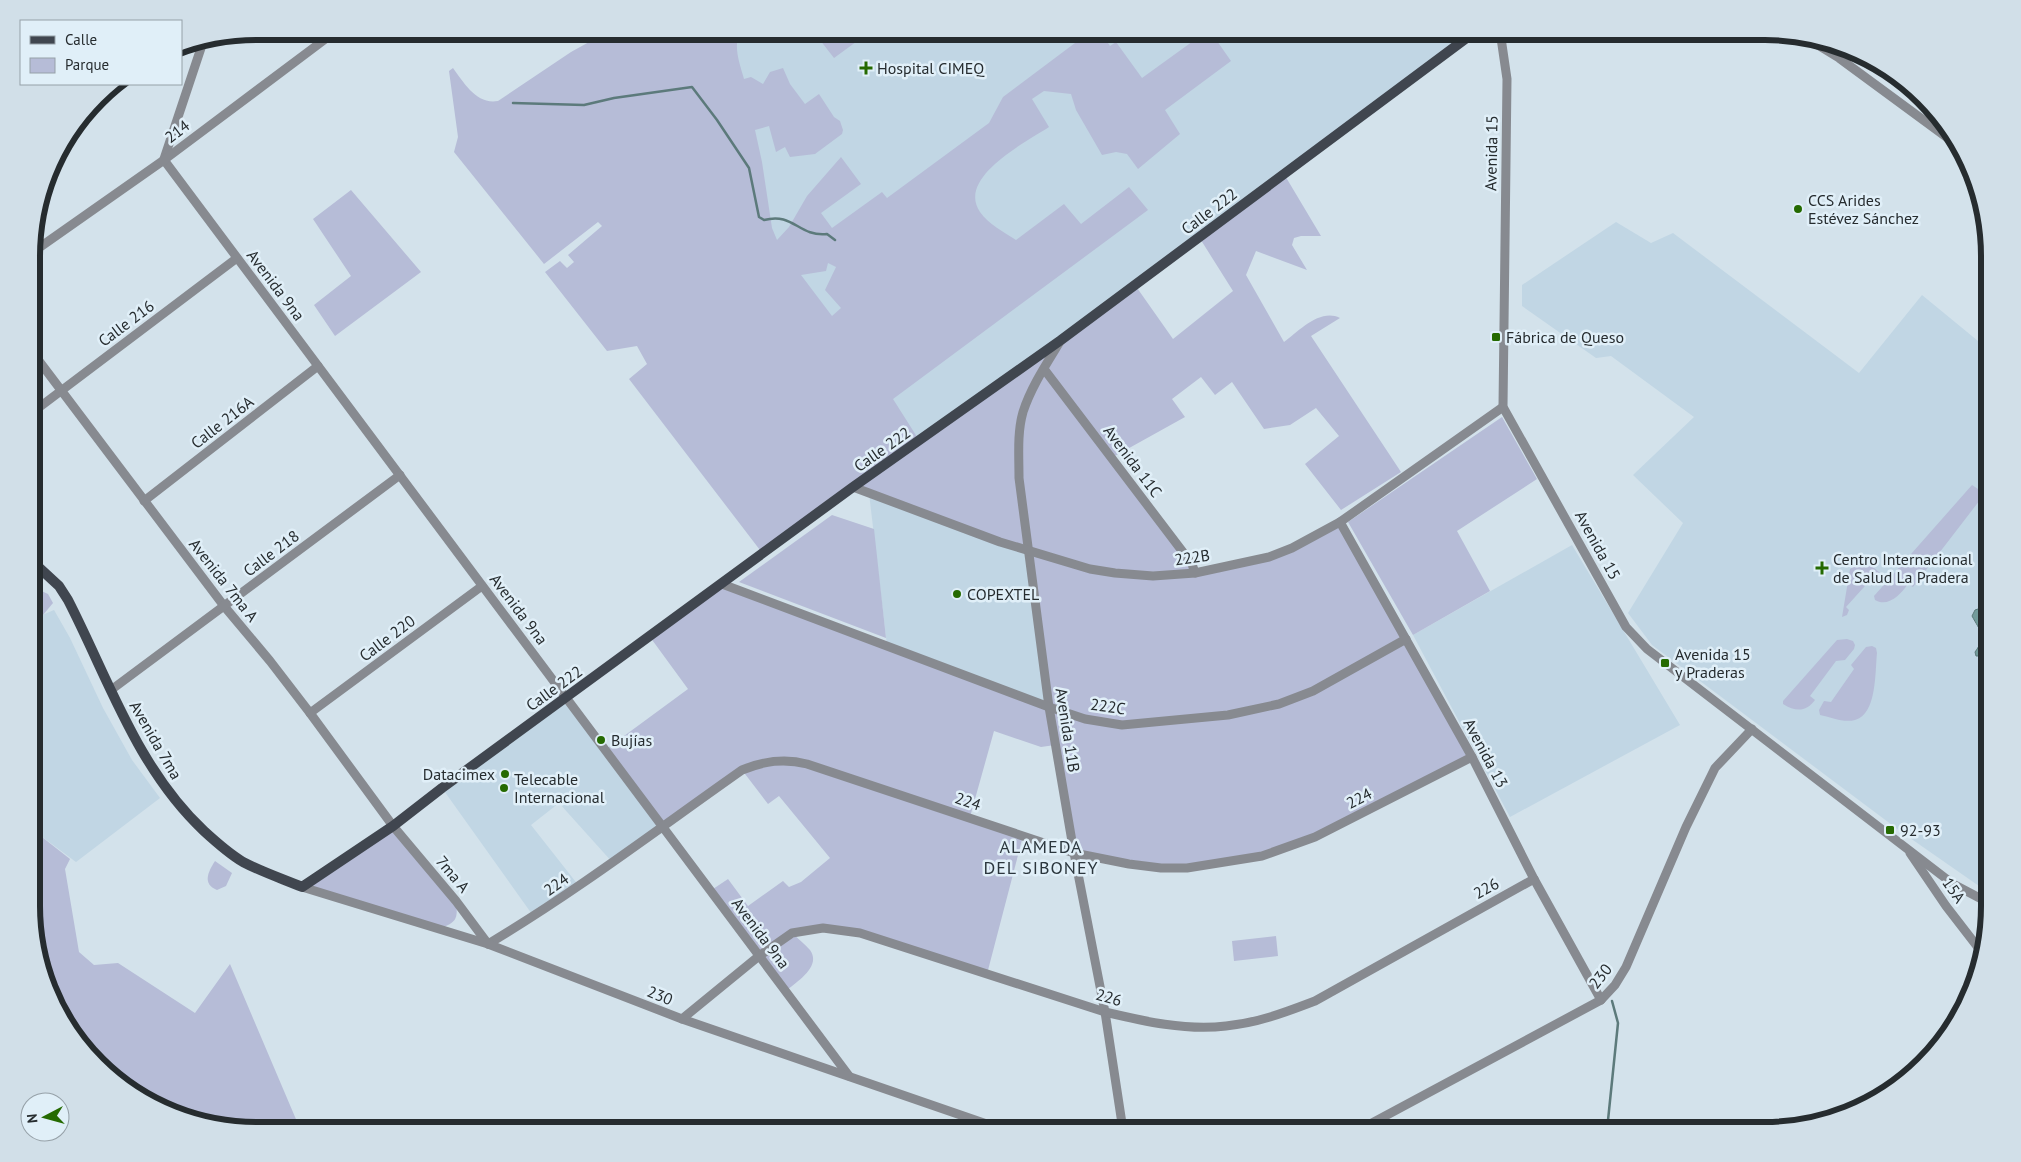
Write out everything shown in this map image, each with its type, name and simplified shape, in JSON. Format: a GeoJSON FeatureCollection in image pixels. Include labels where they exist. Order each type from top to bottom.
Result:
{"type":"FeatureCollection","features":[{"type":"Feature","properties":{"kind":"main road","name":"Calle 222"},"geometry":{"type":"LineString","coordinates":[[302,887],[393,826],[442,788],[853,487],[1061,340],[1464,40]]}},
{"type":"Feature","properties":{"kind":"main road","name":"Avenida 7ma"},"geometry":{"type":"LineString","coordinates":[[40,568],[59,586],[68,600],[138,745],[153,771],[192,820],[220,846],[243,862],[302,887]]}},
{"type":"Feature","properties":{"kind":"street","name":"214"},"geometry":{"type":"LineString","coordinates":[[40,247],[164,160],[324,40]]}},
{"type":"Feature","properties":{"kind":"street","name":"Avenida 15"},"geometry":{"type":"LineString","coordinates":[[1501,40],[1506,79],[1503,407],[1626,627],[1647,650],[1953,884],[1981,899]]}},
{"type":"Feature","properties":{"kind":"street"},"geometry":{"type":"LineString","coordinates":[[164,160],[201,47]]}},
{"type":"Feature","properties":{"kind":"street"},"geometry":{"type":"LineString","coordinates":[[1821,47],[1839,58],[1945,136]]}},
{"type":"Feature","properties":{"kind":"street","name":"Avenida 9na"},"geometry":{"type":"LineString","coordinates":[[164,160],[849,1076]]}},
{"type":"Feature","properties":{"kind":"street","name":"Calle 216"},"geometry":{"type":"LineString","coordinates":[[40,407],[237,258]]}},
{"type":"Feature","properties":{"kind":"street","name":"Avenida 11B"},"geometry":{"type":"LineString","coordinates":[[1061,340],[1032,391],[1023,414],[1018,446],[1019,478],[1049,707],[1074,852],[1105,1012],[1122,1122]]}},
{"type":"Feature","properties":{"kind":"street","name":"Avenida 7ma A"},"geometry":{"type":"LineString","coordinates":[[40,362],[224,606],[310,713],[393,826]]}},
{"type":"Feature","properties":{"kind":"street","name":"Calle 216A"},"geometry":{"type":"LineString","coordinates":[[144,501],[318,366]]}},
{"type":"Feature","properties":{"kind":"street","name":"Avenida 11C"},"geometry":{"type":"LineString","coordinates":[[1044,369],[1192,564],[1195,573]]}},
{"type":"Feature","properties":{"kind":"street","name":"222B"},"geometry":{"type":"LineString","coordinates":[[853,487],[1000,542],[1090,569],[1115,574],[1153,576],[1195,573],[1269,557],[1292,548],[1340,522],[1503,407]]}},
{"type":"Feature","properties":{"kind":"street","name":"Calle 218"},"geometry":{"type":"LineString","coordinates":[[111,690],[400,475]]}},
{"type":"Feature","properties":{"kind":"street","name":"Avenida 13"},"geometry":{"type":"LineString","coordinates":[[1340,522],[1472,757],[1534,879],[1601,1000]]}},
{"type":"Feature","properties":{"kind":"street","name":"222C"},"geometry":{"type":"LineString","coordinates":[[722,584],[1049,707],[1086,719],[1122,725],[1228,715],[1279,704],[1313,691],[1406,639]]}},
{"type":"Feature","properties":{"kind":"street","name":"Calle 220"},"geometry":{"type":"LineString","coordinates":[[310,713],[482,586]]}},
{"type":"Feature","properties":{"kind":"street","name":"230"},"geometry":{"type":"LineString","coordinates":[[1373,1122],[1601,1000],[1615,985],[1626,967],[1686,827],[1715,768],[1752,729]]}},
{"type":"Feature","properties":{"kind":"street","name":"224"},"geometry":{"type":"LineString","coordinates":[[488,944],[534,917],[742,770],[757,764],[791,760],[828,770],[1074,852],[1129,864],[1161,868],[1187,868],[1262,856],[1315,837],[1472,757]]}},
{"type":"Feature","properties":{"kind":"street","name":"7ma A"},"geometry":{"type":"LineString","coordinates":[[393,826],[456,901],[488,944]]}},
{"type":"Feature","properties":{"kind":"street","name":"15A"},"geometry":{"type":"LineString","coordinates":[[1905,846],[1946,906],[1977,946]]}},
{"type":"Feature","properties":{"kind":"street","name":"226"},"geometry":{"type":"LineString","coordinates":[[682,1019],[759,956],[792,933],[823,928],[860,933],[1105,1012],[1146,1022],[1198,1027],[1225,1027],[1279,1015],[1315,1001],[1534,879]]}},
{"type":"Feature","properties":{"kind":"street","name":"230"},"geometry":{"type":"LineString","coordinates":[[302,887],[488,944],[682,1019],[984,1122]]}},
{"type":"Feature","properties":{"kind":"shaded area"},"geometry":{"type":"Polygon","coordinates":[[[604,40],[1464,40],[919,441],[687,155],[604,40]]]}},
{"type":"Feature","properties":{"kind":"shaded area","name":"Centro Internacional de Salud La Pradera"},"geometry":{"type":"Polygon","coordinates":[[[1616,222],[1651,243],[1673,233],[1859,373],[1922,295],[1981,343],[1981,887],[1900,831],[1652,645],[1628,613],[1683,523],[1633,475],[1694,417],[1611,356],[1596,358],[1522,306],[1522,285],[1616,222]]]}},
{"type":"Feature","properties":{"kind":"shaded area","name":"COPEXTEL"},"geometry":{"type":"Polygon","coordinates":[[[869,493],[1027,549],[1049,707],[887,646],[869,493]]]}},
{"type":"Feature","properties":{"kind":"shaded area"},"geometry":{"type":"Polygon","coordinates":[[[1572,545],[1680,725],[1510,817],[1413,635],[1572,545]]]}},
{"type":"Feature","properties":{"kind":"shaded area"},"geometry":{"type":"Polygon","coordinates":[[[1981,608],[1981,634],[1972,616],[1975,610],[1981,608]]]}},
{"type":"Feature","properties":{"kind":"shaded area"},"geometry":{"type":"Polygon","coordinates":[[[54,610],[70,638],[103,708],[132,760],[160,798],[76,862],[40,835],[40,616],[54,610]]]}},
{"type":"Feature","properties":{"kind":"shaded area"},"geometry":{"type":"Polygon","coordinates":[[[1981,642],[1981,656],[1976,656],[1975,652],[1981,642]]]}},
{"type":"Feature","properties":{"kind":"shaded area"},"geometry":{"type":"Polygon","coordinates":[[[566,698],[663,827],[613,863],[559,803],[531,825],[579,886],[534,917],[442,788],[566,698]]]}},
{"type":"Feature","properties":{"kind":"green space"},"geometry":{"type":"Polygon","coordinates":[[[593,40],[737,40],[739,61],[744,79],[751,77],[763,84],[770,72],[783,68],[790,84],[805,104],[819,94],[834,117],[840,121],[843,130],[842,134],[815,154],[790,157],[785,147],[776,152],[769,126],[755,130],[772,228],[777,240],[789,227],[807,196],[841,157],[861,184],[821,213],[832,228],[882,192],[887,198],[989,123],[1003,97],[1079,40],[1106,40],[1110,46],[1116,42],[1142,78],[1195,40],[1216,40],[1231,61],[1165,110],[1180,134],[1138,169],[1127,154],[1116,152],[1102,155],[1076,110],[1071,94],[1044,91],[1032,99],[1049,127],[1012,151],[986,173],[978,186],[975,199],[980,212],[987,220],[1016,240],[1064,204],[1081,224],[1129,187],[1148,210],[893,399],[919,440],[1135,285],[1173,339],[1233,291],[1199,237],[1284,174],[1321,236],[1294,238],[1292,245],[1307,270],[1256,251],[1246,275],[1284,342],[1317,318],[1332,316],[1340,318],[1311,336],[1401,472],[1341,510],[1305,464],[1339,436],[1316,408],[1290,425],[1264,429],[1232,382],[1215,395],[1201,377],[1172,399],[1185,417],[1113,457],[1195,573],[1269,557],[1340,522],[1472,757],[1355,816],[1262,856],[1187,868],[1074,852],[1055,745],[1041,747],[994,731],[970,817],[1023,836],[987,974],[860,933],[823,928],[792,933],[810,950],[813,962],[806,974],[786,991],[710,891],[728,879],[748,906],[783,881],[789,887],[801,882],[830,858],[779,796],[768,804],[742,770],[663,827],[605,750],[688,689],[650,637],[722,584],[1048,707],[1027,549],[853,487],[763,554],[629,379],[647,364],[637,346],[607,351],[545,272],[560,261],[567,268],[574,262],[568,255],[602,226],[598,222],[544,264],[454,152],[458,137],[449,71],[453,68],[477,96],[484,100],[498,101],[571,52],[593,40]],[[828,263],[826,271],[801,275],[832,316],[841,308],[825,290],[836,267],[828,263]]]}},
{"type":"Feature","properties":{"kind":"green space"},"geometry":{"type":"Polygon","coordinates":[[[820,40],[859,40],[834,58],[820,40]]]}},
{"type":"Feature","properties":{"kind":"green space"},"geometry":{"type":"Polygon","coordinates":[[[351,190],[421,272],[335,336],[314,305],[351,276],[313,219],[351,190]]]}},
{"type":"Feature","properties":{"kind":"green space"},"geometry":{"type":"Polygon","coordinates":[[[1502,417],[1537,479],[1457,531],[1490,591],[1413,635],[1348,522],[1502,417]]]}},
{"type":"Feature","properties":{"kind":"green space"},"geometry":{"type":"Polygon","coordinates":[[[1972,485],[1981,491],[1981,499],[1913,587],[1908,584],[1898,596],[1885,602],[1875,600],[1874,596],[1972,485]]]}},
{"type":"Feature","properties":{"kind":"green space"},"geometry":{"type":"Polygon","coordinates":[[[832,515],[874,529],[886,638],[739,582],[832,515]]]}},
{"type":"Feature","properties":{"kind":"green space"},"geometry":{"type":"Polygon","coordinates":[[[1861,562],[1867,562],[1880,573],[1877,579],[1873,577],[1846,607],[1849,610],[1847,615],[1842,617],[1850,569],[1861,562]]]}},
{"type":"Feature","properties":{"kind":"green space"},"geometry":{"type":"Polygon","coordinates":[[[40,590],[48,594],[53,603],[40,616],[40,590]]]}},
{"type":"Feature","properties":{"kind":"green space"},"geometry":{"type":"Polygon","coordinates":[[[1847,639],[1853,641],[1854,649],[1845,660],[1836,661],[1810,696],[1815,700],[1812,704],[1800,710],[1783,704],[1783,701],[1837,640],[1847,639]]]}},
{"type":"Feature","properties":{"kind":"green space"},"geometry":{"type":"Polygon","coordinates":[[[1872,646],[1876,648],[1877,653],[1876,671],[1874,691],[1867,710],[1862,716],[1851,721],[1820,715],[1819,710],[1824,701],[1831,702],[1854,669],[1851,665],[1866,647],[1872,646]]]}},
{"type":"Feature","properties":{"kind":"green space"},"geometry":{"type":"Polygon","coordinates":[[[393,826],[456,901],[456,916],[450,924],[439,929],[302,887],[393,826]]]}},
{"type":"Feature","properties":{"kind":"green space"},"geometry":{"type":"Polygon","coordinates":[[[40,835],[70,859],[65,869],[79,952],[94,965],[118,963],[195,1013],[230,964],[297,1122],[242,1122],[214,1118],[187,1111],[161,1100],[136,1086],[103,1059],[76,1026],[69,1014],[56,988],[47,962],[40,920],[40,835]]]}},
{"type":"Feature","properties":{"kind":"green space"},"geometry":{"type":"Polygon","coordinates":[[[215,861],[232,873],[226,886],[217,890],[208,881],[210,869],[215,861]]]}},
{"type":"Feature","properties":{"kind":"green space"},"geometry":{"type":"Polygon","coordinates":[[[1276,936],[1278,956],[1234,961],[1232,941],[1276,936]]]}},
{"type":"Feature","properties":{"kind":"waterway"},"geometry":{"type":"LineString","coordinates":[[513,103],[584,105],[614,98],[692,87],[749,168],[759,217],[764,220],[782,219],[809,232],[827,234],[835,240]]}},
{"type":"Feature","properties":{"kind":"waterway"},"geometry":{"type":"LineString","coordinates":[[1608,1122],[1618,1023],[1612,1001]]}},
{"type":"Feature","properties":{"kind":"place","name":"Hospital CIMEQ"},"geometry":{"type":"Point","coordinates":[866,68]}},
{"type":"Feature","properties":{"kind":"place","name":"CCS Arides Estévez Sánchez"},"geometry":{"type":"Point","coordinates":[1798,209]}},
{"type":"Feature","properties":{"kind":"place","name":"Fábrica de Queso"},"geometry":{"type":"Point","coordinates":[1496,337]}},
{"type":"Feature","properties":{"kind":"place","name":"Centro Internacional de Salud La Pradera"},"geometry":{"type":"Point","coordinates":[1822,568]}},
{"type":"Feature","properties":{"kind":"place","name":"COPEXTEL"},"geometry":{"type":"Point","coordinates":[957,594]}},
{"type":"Feature","properties":{"kind":"place","name":"Avenida 15 y Praderas"},"geometry":{"type":"Point","coordinates":[1665,663]}},
{"type":"Feature","properties":{"kind":"place","name":"Bujías"},"geometry":{"type":"Point","coordinates":[601,740]}},
{"type":"Feature","properties":{"kind":"place","name":"Datacimex"},"geometry":{"type":"Point","coordinates":[505,774]}},
{"type":"Feature","properties":{"kind":"place","name":"Telecable Internacional"},"geometry":{"type":"Point","coordinates":[504,788]}},
{"type":"Feature","properties":{"kind":"place","name":"92-93"},"geometry":{"type":"Point","coordinates":[1890,830]}},
{"type":"Feature","properties":{"kind":"district","name":"ALAMEDA DEL SIBONEY"},"geometry":{"type":"Point","coordinates":[1041,858]}}]}
